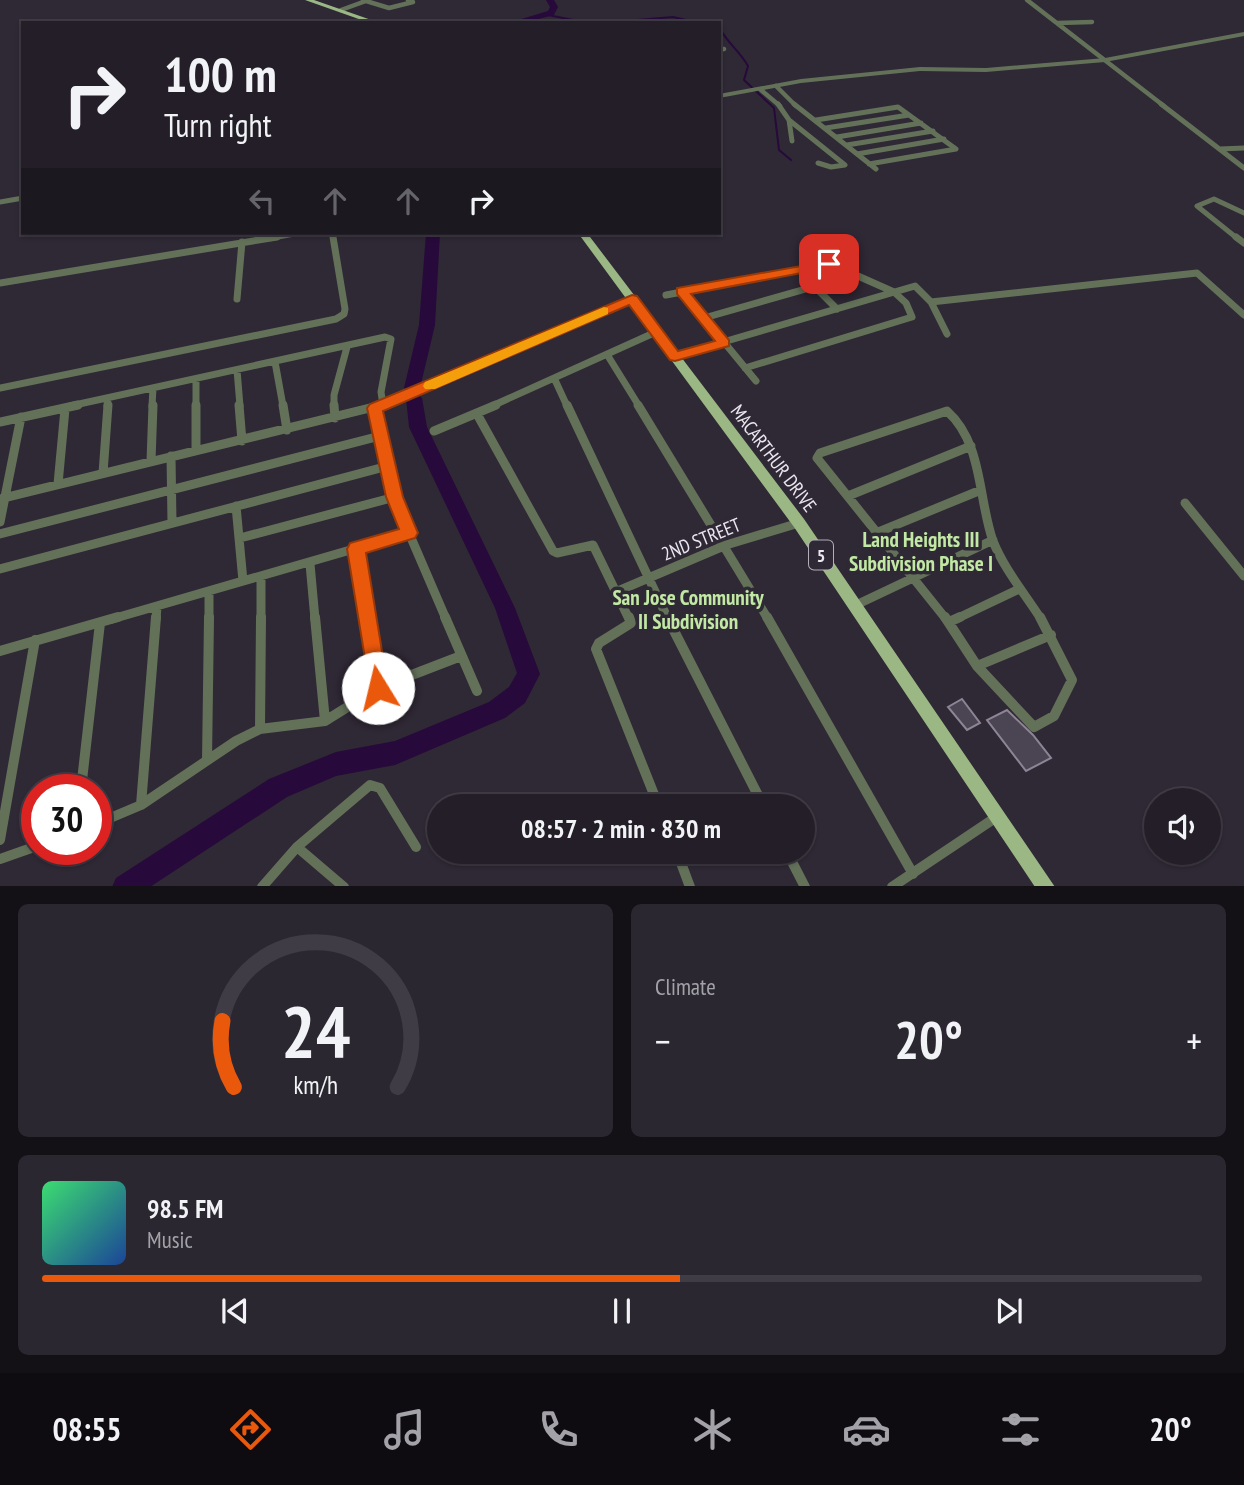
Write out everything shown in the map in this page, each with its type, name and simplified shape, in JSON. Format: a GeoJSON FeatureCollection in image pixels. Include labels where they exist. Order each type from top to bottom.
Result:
{"type":"FeatureCollection","features":[{"type":"Feature","properties":{"kind":"main road"},"geometry":{"type":"LineString","coordinates":[[308,0],[371,21]]}},
{"type":"Feature","properties":{"kind":"main road","name":"MACARTHUR DRIVE"},"geometry":{"type":"LineString","coordinates":[[584,235],[799,523],[1045,886]]}},
{"type":"Feature","properties":{"kind":"street"},"geometry":{"type":"LineString","coordinates":[[341,10],[364,0],[390,8],[412,2],[408,0]]}},
{"type":"Feature","properties":{"kind":"street"},"geometry":{"type":"LineString","coordinates":[[1027,0],[1244,168]]}},
{"type":"Feature","properties":{"kind":"street"},"geometry":{"type":"LineString","coordinates":[[1057,23],[1092,22]]}},
{"type":"Feature","properties":{"kind":"street"},"geometry":{"type":"LineString","coordinates":[[721,95],[920,69],[986,71],[1105,60],[1244,34]]}},
{"type":"Feature","properties":{"kind":"street"},"geometry":{"type":"LineString","coordinates":[[776,86],[876,169]]}},
{"type":"Feature","properties":{"kind":"street"},"geometry":{"type":"LineString","coordinates":[[759,90],[780,106],[789,120],[845,165],[831,167],[818,163]]}},
{"type":"Feature","properties":{"kind":"street"},"geometry":{"type":"LineString","coordinates":[[816,120],[898,107],[956,150],[869,164]]}},
{"type":"Feature","properties":{"kind":"street"},"geometry":{"type":"LineString","coordinates":[[827,128],[909,115]]}},
{"type":"Feature","properties":{"kind":"street"},"geometry":{"type":"LineString","coordinates":[[789,120],[792,141]]}},
{"type":"Feature","properties":{"kind":"street"},"geometry":{"type":"LineString","coordinates":[[837,137],[921,123]]}},
{"type":"Feature","properties":{"kind":"street"},"geometry":{"type":"LineString","coordinates":[[847,145],[933,131]]}},
{"type":"Feature","properties":{"kind":"street"},"geometry":{"type":"LineString","coordinates":[[858,154],[944,139]]}},
{"type":"Feature","properties":{"kind":"street"},"geometry":{"type":"LineString","coordinates":[[1220,149],[1244,148]]}},
{"type":"Feature","properties":{"kind":"street"},"geometry":{"type":"LineString","coordinates":[[0,202],[21,198]]}},
{"type":"Feature","properties":{"kind":"street"},"geometry":{"type":"LineString","coordinates":[[1244,213],[1215,200],[1205,200],[1197,206],[1244,243]]}},
{"type":"Feature","properties":{"kind":"street"},"geometry":{"type":"LineString","coordinates":[[0,283],[287,235]]}},
{"type":"Feature","properties":{"kind":"street"},"geometry":{"type":"LineString","coordinates":[[0,388],[336,319],[344,314],[345,309],[332,235]]}},
{"type":"Feature","properties":{"kind":"street"},"geometry":{"type":"LineString","coordinates":[[237,299],[242,242]]}},
{"type":"Feature","properties":{"kind":"street"},"geometry":{"type":"LineString","coordinates":[[666,295],[829,264],[894,292],[906,303],[911,319],[745,368]]}},
{"type":"Feature","properties":{"kind":"street"},"geometry":{"type":"LineString","coordinates":[[931,302],[1196,273],[1244,315]]}},
{"type":"Feature","properties":{"kind":"street"},"geometry":{"type":"LineString","coordinates":[[704,318],[855,275]]}},
{"type":"Feature","properties":{"kind":"street"},"geometry":{"type":"LineString","coordinates":[[814,286],[837,309]]}},
{"type":"Feature","properties":{"kind":"street"},"geometry":{"type":"LineString","coordinates":[[675,356],[917,287],[931,302],[947,334]]}},
{"type":"Feature","properties":{"kind":"street"},"geometry":{"type":"LineString","coordinates":[[682,291],[756,381]]}},
{"type":"Feature","properties":{"kind":"street"},"geometry":{"type":"LineString","coordinates":[[2,498],[379,407],[632,299]]}},
{"type":"Feature","properties":{"kind":"street"},"geometry":{"type":"LineString","coordinates":[[434,431],[555,380],[656,332]]}},
{"type":"Feature","properties":{"kind":"street"},"geometry":{"type":"LineString","coordinates":[[0,422],[385,337],[391,339],[379,407],[380,436],[395,497],[477,691]]}},
{"type":"Feature","properties":{"kind":"street"},"geometry":{"type":"LineString","coordinates":[[335,418],[334,395],[346,347]]}},
{"type":"Feature","properties":{"kind":"street"},"geometry":{"type":"LineString","coordinates":[[608,356],[726,545],[913,874]]}},
{"type":"Feature","properties":{"kind":"street"},"geometry":{"type":"LineString","coordinates":[[275,362],[287,430]]}},
{"type":"Feature","properties":{"kind":"street"},"geometry":{"type":"LineString","coordinates":[[237,370],[242,441]]}},
{"type":"Feature","properties":{"kind":"street"},"geometry":{"type":"LineString","coordinates":[[196,380],[196,450]]}},
{"type":"Feature","properties":{"kind":"street"},"geometry":{"type":"LineString","coordinates":[[555,380],[648,579],[757,794]]}},
{"type":"Feature","properties":{"kind":"street"},"geometry":{"type":"LineString","coordinates":[[151,461],[153,388]]}},
{"type":"Feature","properties":{"kind":"street"},"geometry":{"type":"LineString","coordinates":[[103,473],[108,399]]}},
{"type":"Feature","properties":{"kind":"street"},"geometry":{"type":"LineString","coordinates":[[58,484],[65,409]]}},
{"type":"Feature","properties":{"kind":"street"},"geometry":{"type":"LineString","coordinates":[[947,411],[953,415],[971,446],[981,490],[993,540],[1019,589],[1051,635],[1072,680],[1067,697],[1052,719],[1040,727],[1034,727],[977,666],[949,622],[817,455],[947,411]]}},
{"type":"Feature","properties":{"kind":"street"},"geometry":{"type":"LineString","coordinates":[[477,414],[553,551],[557,553],[592,544],[618,591],[631,623],[599,643],[596,649],[654,794]]}},
{"type":"Feature","properties":{"kind":"street"},"geometry":{"type":"LineString","coordinates":[[0,522],[2,498],[21,417]]}},
{"type":"Feature","properties":{"kind":"street"},"geometry":{"type":"LineString","coordinates":[[0,534],[172,492],[380,436]]}},
{"type":"Feature","properties":{"kind":"street"},"geometry":{"type":"LineString","coordinates":[[848,496],[971,446]]}},
{"type":"Feature","properties":{"kind":"street"},"geometry":{"type":"LineString","coordinates":[[171,456],[172,523]]}},
{"type":"Feature","properties":{"kind":"street"},"geometry":{"type":"LineString","coordinates":[[0,569],[388,466]]}},
{"type":"Feature","properties":{"kind":"street"},"geometry":{"type":"LineString","coordinates":[[876,533],[981,490]]}},
{"type":"Feature","properties":{"kind":"street"},"geometry":{"type":"LineString","coordinates":[[240,538],[395,497]]}},
{"type":"Feature","properties":{"kind":"street"},"geometry":{"type":"LineString","coordinates":[[1185,503],[1242,572]]}},
{"type":"Feature","properties":{"kind":"street"},"geometry":{"type":"LineString","coordinates":[[236,506],[243,581]]}},
{"type":"Feature","properties":{"kind":"street","name":"2ND STREET"},"geometry":{"type":"LineString","coordinates":[[618,591],[726,545],[799,523]]}},
{"type":"Feature","properties":{"kind":"street"},"geometry":{"type":"LineString","coordinates":[[0,651],[310,564],[409,533]]}},
{"type":"Feature","properties":{"kind":"street"},"geometry":{"type":"LineString","coordinates":[[856,605],[993,540]]}},
{"type":"Feature","properties":{"kind":"street"},"geometry":{"type":"LineString","coordinates":[[356,549],[378,688]]}},
{"type":"Feature","properties":{"kind":"street"},"geometry":{"type":"LineString","coordinates":[[310,564],[325,722]]}},
{"type":"Feature","properties":{"kind":"street"},"geometry":{"type":"LineString","coordinates":[[260,729],[261,578]]}},
{"type":"Feature","properties":{"kind":"street"},"geometry":{"type":"LineString","coordinates":[[949,622],[1019,589]]}},
{"type":"Feature","properties":{"kind":"street"},"geometry":{"type":"LineString","coordinates":[[207,761],[209,592]]}},
{"type":"Feature","properties":{"kind":"street"},"geometry":{"type":"LineString","coordinates":[[141,805],[157,607]]}},
{"type":"Feature","properties":{"kind":"street"},"geometry":{"type":"LineString","coordinates":[[83,774],[100,623]]}},
{"type":"Feature","properties":{"kind":"street"},"geometry":{"type":"LineString","coordinates":[[977,666],[1051,635]]}},
{"type":"Feature","properties":{"kind":"street"},"geometry":{"type":"LineString","coordinates":[[0,840],[35,640]]}},
{"type":"Feature","properties":{"kind":"street"},"geometry":{"type":"LineString","coordinates":[[112,817],[141,805],[260,729],[325,722],[378,688],[461,656]]}},
{"type":"Feature","properties":{"kind":"street"},"geometry":{"type":"LineString","coordinates":[[263,886],[297,847],[370,785],[380,788],[416,847]]}},
{"type":"Feature","properties":{"kind":"street"},"geometry":{"type":"LineString","coordinates":[[894,886],[998,816]]}},
{"type":"Feature","properties":{"kind":"street"},"geometry":{"type":"LineString","coordinates":[[297,847],[343,886]]}},
{"type":"Feature","properties":{"kind":"street"},"geometry":{"type":"LineString","coordinates":[[0,859],[21,852]]}},
{"type":"Feature","properties":{"kind":"street"},"geometry":{"type":"LineString","coordinates":[[681,864],[690,886]]}},
{"type":"Feature","properties":{"kind":"street"},"geometry":{"type":"LineString","coordinates":[[794,864],[805,886]]}},
{"type":"Feature","properties":{"kind":"building"},"geometry":{"type":"Polygon","coordinates":[[[962,699],[980,723],[967,730],[948,707],[962,699]]]}},
{"type":"Feature","properties":{"kind":"building"},"geometry":{"type":"Polygon","coordinates":[[[1007,710],[1033,735],[1051,758],[1026,771],[987,720],[1007,710]]]}},
{"type":"Feature","properties":{"kind":"waterway"},"geometry":{"type":"LineString","coordinates":[[520,21],[551,13],[554,7],[550,0]]}},
{"type":"Feature","properties":{"kind":"waterway"},"geometry":{"type":"LineString","coordinates":[[548,15],[578,21]]}},
{"type":"Feature","properties":{"kind":"waterway"},"geometry":{"type":"LineString","coordinates":[[626,21],[673,17],[690,21]]}},
{"type":"Feature","properties":{"kind":"waterway"},"geometry":{"type":"LineString","coordinates":[[721,30],[748,66],[744,80],[774,108],[779,150],[791,160]]}},
{"type":"Feature","properties":{"kind":"waterway"},"geometry":{"type":"LineString","coordinates":[[412,388],[427,325],[433,235]]}},
{"type":"Feature","properties":{"kind":"waterway"},"geometry":{"type":"LineString","coordinates":[[127,886],[278,788],[336,764],[395,753],[497,710],[517,695],[529,674],[505,608],[418,427],[414,398]]}},
{"type":"Feature","properties":{"kind":"slow traffic"},"geometry":{"type":"LineString","coordinates":[[430,386],[604,311]]}},
{"type":"Feature","properties":{"kind":"district","name":"Land Heights III Subdivision Phase I"},"geometry":{"type":"Point","coordinates":[921,551]}},
{"type":"Feature","properties":{"kind":"district","name":"San Jose Community II Subdivision"},"geometry":{"type":"Point","coordinates":[688,609]}},
{"type":"Feature","properties":{"kind":"route"},"geometry":{"type":"LineString","coordinates":[[378,688],[356,549],[409,533],[395,497],[375,408],[632,299],[675,356],[724,343],[682,291],[829,264]]}}]}
